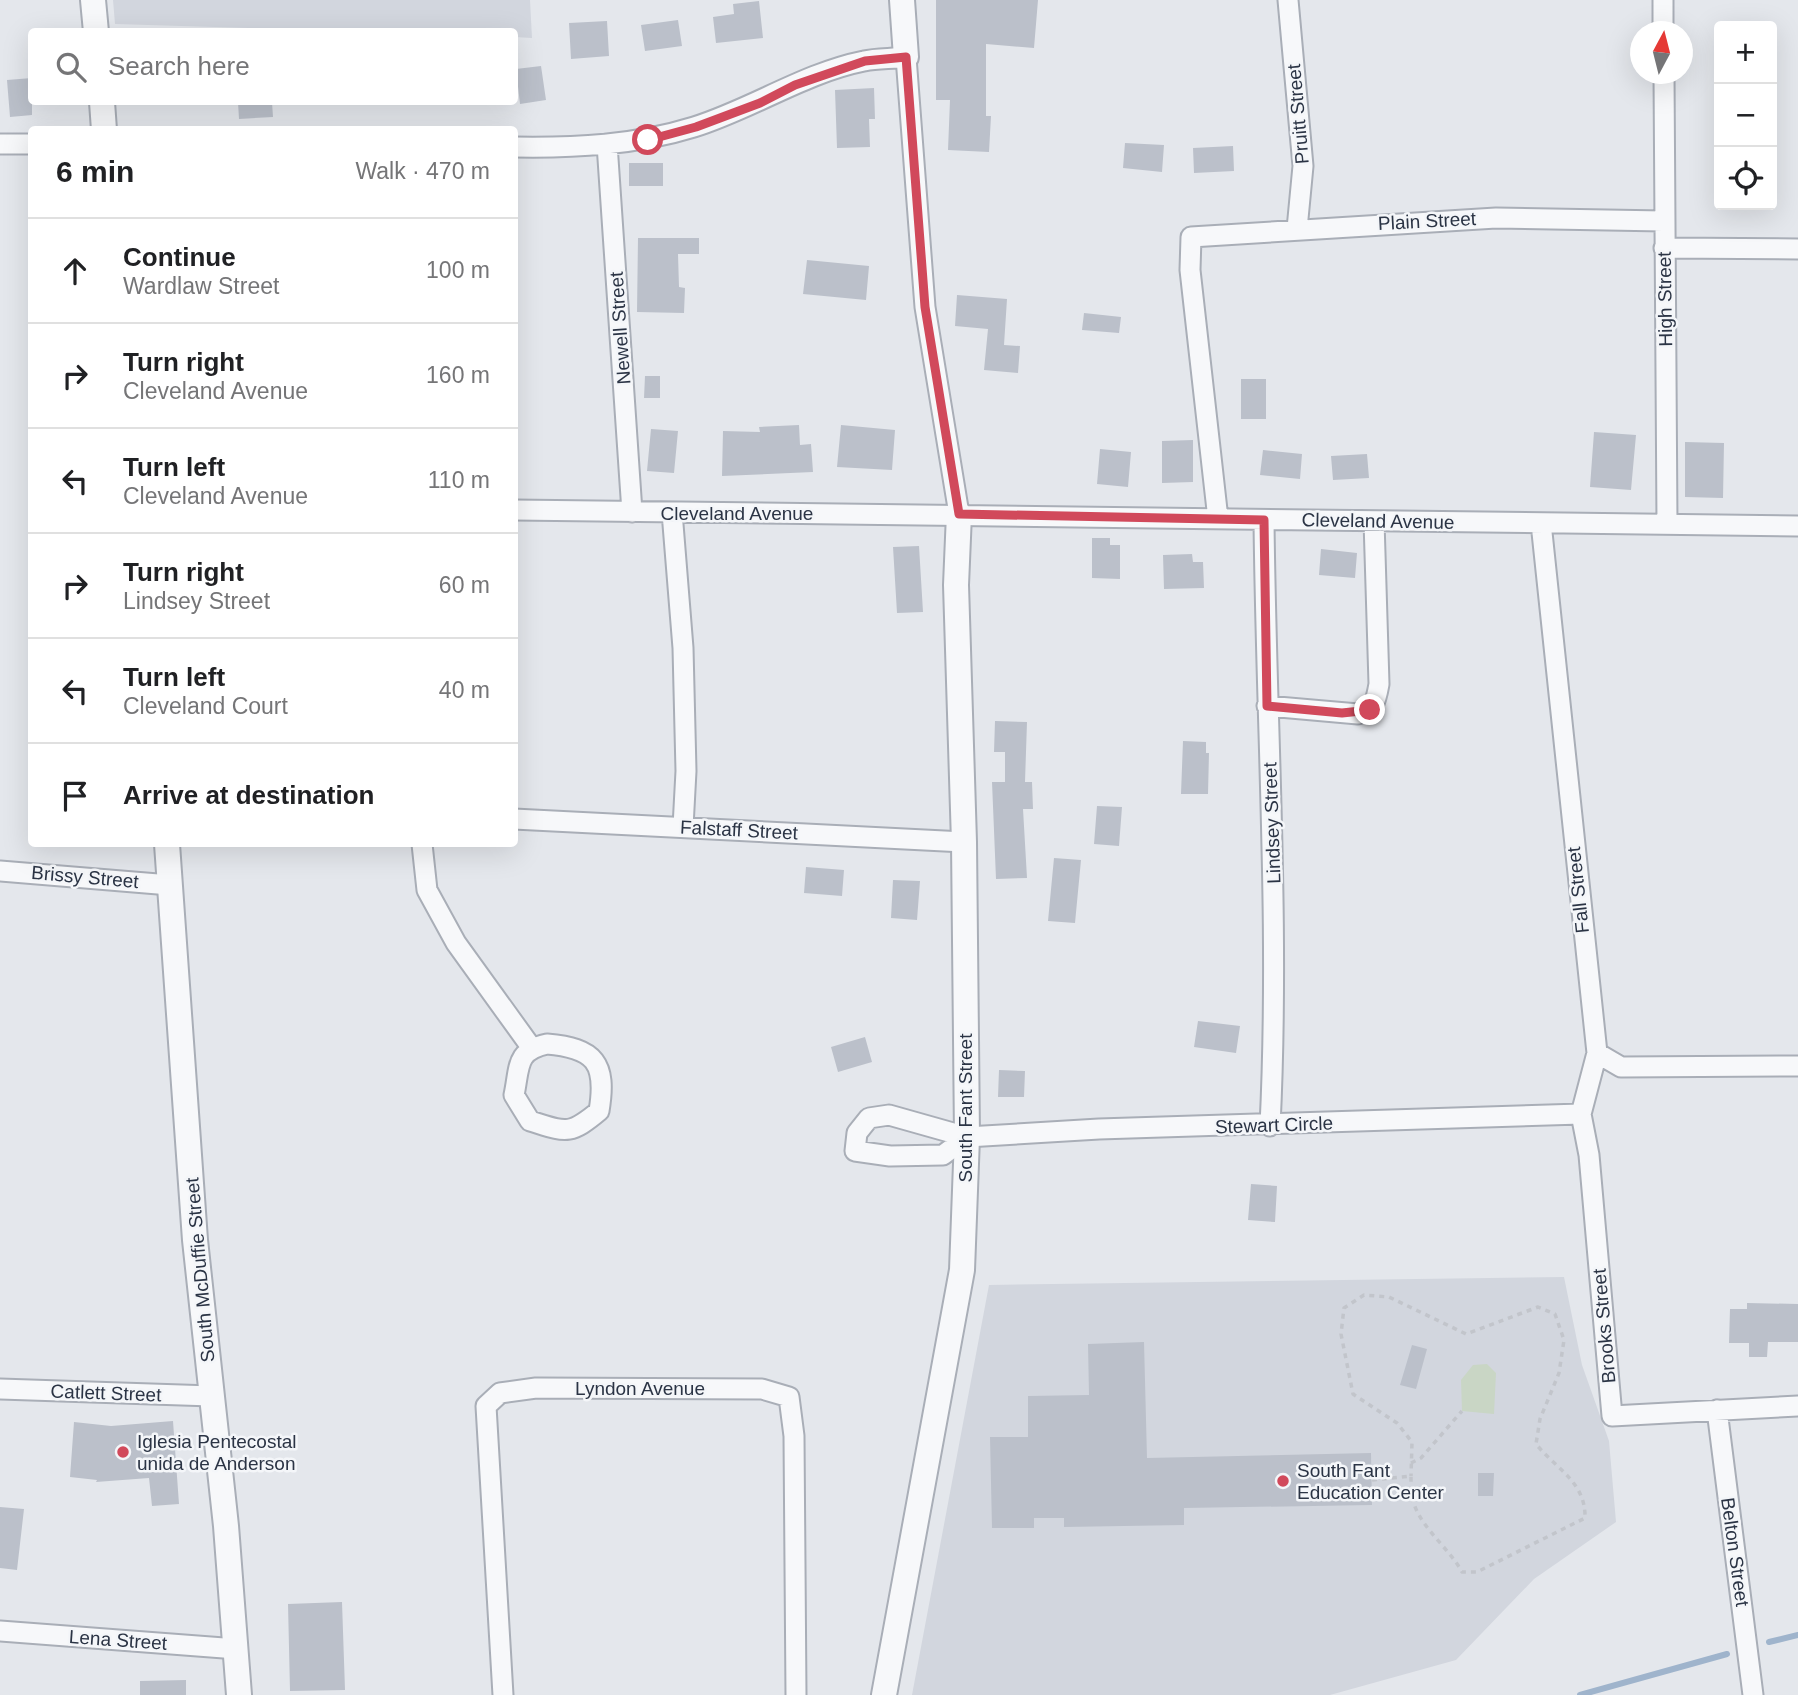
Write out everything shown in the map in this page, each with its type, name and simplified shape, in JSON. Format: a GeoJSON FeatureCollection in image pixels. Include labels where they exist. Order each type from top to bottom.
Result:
{"type":"FeatureCollection","features":[{"type":"Feature","properties":{"kind":"street"},"geometry":{"type":"LineString","coordinates":[[93,0],[96,28]]}},
{"type":"Feature","properties":{"kind":"street"},"geometry":{"type":"LineString","coordinates":[[902,0],[925,307],[959,514]]}},
{"type":"Feature","properties":{"kind":"street","name":"Pruitt Street"},"geometry":{"type":"LineString","coordinates":[[1288,0],[1303,166],[1297,229]]}},
{"type":"Feature","properties":{"kind":"street"},"geometry":{"type":"LineString","coordinates":[[1663,0],[1663,21]]}},
{"type":"Feature","properties":{"kind":"street"},"geometry":{"type":"LineString","coordinates":[[518,147],[648,140],[696,127],[760,103],[795,85],[865,61],[906,57]]}},
{"type":"Feature","properties":{"kind":"street","name":"High Street"},"geometry":{"type":"LineString","coordinates":[[1664,84],[1667,524]]}},
{"type":"Feature","properties":{"kind":"street"},"geometry":{"type":"LineString","coordinates":[[102,105],[104,126]]}},
{"type":"Feature","properties":{"kind":"street"},"geometry":{"type":"LineString","coordinates":[[0,144],[28,144]]}},
{"type":"Feature","properties":{"kind":"street","name":"Newell Street"},"geometry":{"type":"LineString","coordinates":[[607,144],[632,512]]}},
{"type":"Feature","properties":{"kind":"street","name":"Plain Street"},"geometry":{"type":"LineString","coordinates":[[1218,519],[1191,270],[1191,237],[1496,218],[1663,221]]}},
{"type":"Feature","properties":{"kind":"street"},"geometry":{"type":"LineString","coordinates":[[1664,248],[1798,249]]}},
{"type":"Feature","properties":{"kind":"street","name":"Cleveland Avenue"},"geometry":{"type":"LineString","coordinates":[[518,510],[1798,526]]}},
{"type":"Feature","properties":{"kind":"street"},"geometry":{"type":"LineString","coordinates":[[672,512],[683,648],[686,771],[683,827]]}},
{"type":"Feature","properties":{"kind":"street","name":"South Fant Street"},"geometry":{"type":"LineString","coordinates":[[884,1695],[962,1270],[967,1137],[964,842],[957,584],[959,514]]}},
{"type":"Feature","properties":{"kind":"street","name":"Lindsey Street"},"geometry":{"type":"LineString","coordinates":[[1264,520],[1267,706],[1275,880],[1272,940],[1274,1039],[1270,1126]]}},
{"type":"Feature","properties":{"kind":"street"},"geometry":{"type":"LineString","coordinates":[[1267,706],[1358,714],[1370,710],[1376,703],[1379,684],[1374,521]]}},
{"type":"Feature","properties":{"kind":"street","name":"Fall Street"},"geometry":{"type":"LineString","coordinates":[[1541,523],[1597,1053]]}},
{"type":"Feature","properties":{"kind":"street","name":"Falstaff Street"},"geometry":{"type":"LineString","coordinates":[[518,819],[964,842]]}},
{"type":"Feature","properties":{"kind":"street","name":"South McDuffie Street"},"geometry":{"type":"LineString","coordinates":[[167,847],[195,1240],[237,1649],[239,1695]]}},
{"type":"Feature","properties":{"kind":"street"},"geometry":{"type":"LineString","coordinates":[[422,847],[427,890],[456,943],[531,1048]]}},
{"type":"Feature","properties":{"kind":"street","name":"Brissy Street"},"geometry":{"type":"LineString","coordinates":[[0,871],[170,885]]}},
{"type":"Feature","properties":{"kind":"street"},"geometry":{"type":"LineString","coordinates":[[547,1044],[574,1046],[592,1057],[604,1083],[599,1111],[582,1125],[564,1132],[530,1121],[514,1095],[521,1056],[531,1048],[547,1044]]}},
{"type":"Feature","properties":{"kind":"street"},"geometry":{"type":"LineString","coordinates":[[1597,1053],[1622,1067],[1798,1066]]}},
{"type":"Feature","properties":{"kind":"street","name":"Brooks Street"},"geometry":{"type":"LineString","coordinates":[[1597,1053],[1581,1114],[1589,1155],[1612,1416],[1798,1405]]}},
{"type":"Feature","properties":{"kind":"street","name":"Stewart Circle"},"geometry":{"type":"LineString","coordinates":[[967,1137],[943,1155],[890,1156],[855,1152],[857,1133],[869,1118],[889,1115],[967,1137],[1098,1129],[1270,1126],[1581,1114]]}},
{"type":"Feature","properties":{"kind":"street","name":"Lyndon Avenue"},"geometry":{"type":"LineString","coordinates":[[503,1695],[486,1406],[500,1393],[536,1388],[635,1387],[762,1390],[789,1397],[794,1436],[796,1695]]}},
{"type":"Feature","properties":{"kind":"street","name":"Catlett Street"},"geometry":{"type":"LineString","coordinates":[[0,1389],[212,1396]]}},
{"type":"Feature","properties":{"kind":"street","name":"Belton Street"},"geometry":{"type":"LineString","coordinates":[[1717,1410],[1753,1695]]}},
{"type":"Feature","properties":{"kind":"street","name":"Lena Street"},"geometry":{"type":"LineString","coordinates":[[0,1631],[237,1649]]}},
{"type":"Feature","properties":{"kind":"path"},"geometry":{"type":"LineString","coordinates":[[1364,1295],[1389,1297],[1466,1334],[1538,1307],[1555,1314],[1564,1340],[1559,1373],[1539,1419],[1536,1444],[1553,1466],[1576,1481],[1586,1504],[1585,1518],[1477,1572],[1462,1572],[1452,1553],[1426,1525],[1413,1503],[1410,1476],[1412,1442],[1397,1423],[1353,1394],[1341,1334],[1344,1308],[1364,1295]]}},
{"type":"Feature","properties":{"kind":"path"},"geometry":{"type":"LineString","coordinates":[[1411,1463],[1421,1458],[1462,1411]]}},
{"type":"Feature","properties":{"kind":"path"},"geometry":{"type":"LineString","coordinates":[[1372,1480],[1410,1476]]}},
{"type":"Feature","properties":{"kind":"shaded area"},"geometry":{"type":"Polygon","coordinates":[[[113,0],[530,0],[532,38],[518,37],[518,28],[246,28],[115,24],[113,0]]]}},
{"type":"Feature","properties":{"kind":"shaded area","name":"South Fant Education Center"},"geometry":{"type":"Polygon","coordinates":[[[1564,1277],[1582,1365],[1609,1441],[1616,1522],[1534,1579],[1456,1660],[1330,1695],[912,1695],[989,1285],[1564,1277]]]}},
{"type":"Feature","properties":{"kind":"green space"},"geometry":{"type":"Polygon","coordinates":[[[1487,1364],[1496,1373],[1494,1414],[1462,1411],[1461,1380],[1473,1365],[1487,1364]]]}},
{"type":"Feature","properties":{"kind":"building"},"geometry":{"type":"Polygon","coordinates":[[[936,0],[1038,0],[1034,48],[986,44],[986,116],[991,116],[989,152],[948,150],[950,100],[936,100],[936,0]]]}},
{"type":"Feature","properties":{"kind":"building"},"geometry":{"type":"Polygon","coordinates":[[[759,1],[763,38],[716,43],[713,17],[734,14],[733,4],[759,1]]]}},
{"type":"Feature","properties":{"kind":"building"},"geometry":{"type":"Polygon","coordinates":[[[678,20],[682,46],[645,51],[641,25],[678,20]]]}},
{"type":"Feature","properties":{"kind":"building"},"geometry":{"type":"Polygon","coordinates":[[[607,21],[609,56],[571,59],[569,23],[607,21]]]}},
{"type":"Feature","properties":{"kind":"building"},"geometry":{"type":"Polygon","coordinates":[[[541,66],[546,100],[520,104],[518,69],[541,66]]]}},
{"type":"Feature","properties":{"kind":"building"},"geometry":{"type":"Polygon","coordinates":[[[28,78],[28,105],[32,105],[32,115],[10,117],[7,80],[28,78]]]}},
{"type":"Feature","properties":{"kind":"building"},"geometry":{"type":"Polygon","coordinates":[[[874,88],[875,119],[869,119],[870,147],[837,148],[835,90],[874,88]]]}},
{"type":"Feature","properties":{"kind":"building"},"geometry":{"type":"Polygon","coordinates":[[[238,105],[272,105],[273,117],[239,119],[238,105]]]}},
{"type":"Feature","properties":{"kind":"building"},"geometry":{"type":"Polygon","coordinates":[[[1125,143],[1164,145],[1162,172],[1123,168],[1125,143]]]}},
{"type":"Feature","properties":{"kind":"building"},"geometry":{"type":"Polygon","coordinates":[[[1233,146],[1234,171],[1194,173],[1193,148],[1233,146]]]}},
{"type":"Feature","properties":{"kind":"building"},"geometry":{"type":"Polygon","coordinates":[[[629,163],[663,163],[663,186],[629,186],[629,163]]]}},
{"type":"Feature","properties":{"kind":"building"},"geometry":{"type":"Polygon","coordinates":[[[638,238],[699,238],[699,254],[678,254],[679,287],[685,288],[684,313],[637,312],[638,238]]]}},
{"type":"Feature","properties":{"kind":"building"},"geometry":{"type":"Polygon","coordinates":[[[807,260],[869,266],[866,300],[803,294],[807,260]]]}},
{"type":"Feature","properties":{"kind":"building"},"geometry":{"type":"Polygon","coordinates":[[[957,295],[1007,299],[1004,345],[1020,346],[1018,373],[984,370],[988,329],[955,326],[957,295]]]}},
{"type":"Feature","properties":{"kind":"building"},"geometry":{"type":"Polygon","coordinates":[[[1084,313],[1121,317],[1119,333],[1082,330],[1084,313]]]}},
{"type":"Feature","properties":{"kind":"building"},"geometry":{"type":"Polygon","coordinates":[[[645,376],[660,376],[660,398],[644,398],[645,376]]]}},
{"type":"Feature","properties":{"kind":"building"},"geometry":{"type":"Polygon","coordinates":[[[1241,379],[1266,379],[1266,419],[1241,419],[1241,379]]]}},
{"type":"Feature","properties":{"kind":"building"},"geometry":{"type":"Polygon","coordinates":[[[799,425],[800,445],[811,444],[813,472],[722,476],[723,431],[760,432],[759,427],[799,425]]]}},
{"type":"Feature","properties":{"kind":"building"},"geometry":{"type":"Polygon","coordinates":[[[841,425],[895,430],[892,470],[837,467],[841,425]]]}},
{"type":"Feature","properties":{"kind":"building"},"geometry":{"type":"Polygon","coordinates":[[[651,429],[678,431],[674,473],[647,471],[651,429]]]}},
{"type":"Feature","properties":{"kind":"building"},"geometry":{"type":"Polygon","coordinates":[[[1594,432],[1636,435],[1631,490],[1590,487],[1594,432]]]}},
{"type":"Feature","properties":{"kind":"building"},"geometry":{"type":"Polygon","coordinates":[[[1193,440],[1193,482],[1162,483],[1162,441],[1193,440]]]}},
{"type":"Feature","properties":{"kind":"building"},"geometry":{"type":"Polygon","coordinates":[[[1685,442],[1724,443],[1723,498],[1685,497],[1685,442]]]}},
{"type":"Feature","properties":{"kind":"building"},"geometry":{"type":"Polygon","coordinates":[[[1100,449],[1131,452],[1128,487],[1097,484],[1100,449]]]}},
{"type":"Feature","properties":{"kind":"building"},"geometry":{"type":"Polygon","coordinates":[[[1263,450],[1302,454],[1300,479],[1260,475],[1263,450]]]}},
{"type":"Feature","properties":{"kind":"building"},"geometry":{"type":"Polygon","coordinates":[[[1367,454],[1369,478],[1333,480],[1331,456],[1367,454]]]}},
{"type":"Feature","properties":{"kind":"building"},"geometry":{"type":"Polygon","coordinates":[[[1092,538],[1110,538],[1110,545],[1120,545],[1120,579],[1092,578],[1092,538]]]}},
{"type":"Feature","properties":{"kind":"building"},"geometry":{"type":"Polygon","coordinates":[[[919,546],[923,612],[897,613],[893,547],[919,546]]]}},
{"type":"Feature","properties":{"kind":"building"},"geometry":{"type":"Polygon","coordinates":[[[1321,549],[1357,553],[1355,578],[1319,575],[1321,549]]]}},
{"type":"Feature","properties":{"kind":"building"},"geometry":{"type":"Polygon","coordinates":[[[1192,554],[1193,562],[1203,562],[1204,588],[1164,589],[1163,555],[1192,554]]]}},
{"type":"Feature","properties":{"kind":"building"},"geometry":{"type":"Polygon","coordinates":[[[995,721],[1027,722],[1025,782],[1032,782],[1033,809],[1023,809],[1027,878],[996,879],[992,782],[1005,782],[1005,752],[994,752],[995,721]]]}},
{"type":"Feature","properties":{"kind":"building"},"geometry":{"type":"Polygon","coordinates":[[[1183,741],[1206,742],[1206,753],[1209,753],[1208,794],[1181,794],[1183,741]]]}},
{"type":"Feature","properties":{"kind":"building"},"geometry":{"type":"Polygon","coordinates":[[[1097,806],[1122,807],[1119,846],[1094,844],[1097,806]]]}},
{"type":"Feature","properties":{"kind":"building"},"geometry":{"type":"Polygon","coordinates":[[[1054,858],[1081,860],[1075,923],[1048,921],[1054,858]]]}},
{"type":"Feature","properties":{"kind":"building"},"geometry":{"type":"Polygon","coordinates":[[[806,867],[844,870],[842,896],[804,893],[806,867]]]}},
{"type":"Feature","properties":{"kind":"building"},"geometry":{"type":"Polygon","coordinates":[[[893,880],[920,881],[917,920],[891,918],[893,880]]]}},
{"type":"Feature","properties":{"kind":"building"},"geometry":{"type":"Polygon","coordinates":[[[1198,1021],[1240,1026],[1236,1053],[1194,1047],[1198,1021]]]}},
{"type":"Feature","properties":{"kind":"building"},"geometry":{"type":"Polygon","coordinates":[[[865,1037],[872,1062],[838,1072],[831,1047],[865,1037]]]}},
{"type":"Feature","properties":{"kind":"building"},"geometry":{"type":"Polygon","coordinates":[[[999,1070],[1025,1071],[1024,1097],[998,1097],[999,1070]]]}},
{"type":"Feature","properties":{"kind":"building"},"geometry":{"type":"Polygon","coordinates":[[[1251,1184],[1277,1186],[1275,1222],[1248,1220],[1251,1184]]]}},
{"type":"Feature","properties":{"kind":"building"},"geometry":{"type":"Polygon","coordinates":[[[1747,1303],[1798,1304],[1798,1342],[1768,1342],[1767,1357],[1749,1357],[1749,1343],[1729,1343],[1730,1309],[1747,1309],[1747,1303]]]}},
{"type":"Feature","properties":{"kind":"building"},"geometry":{"type":"Polygon","coordinates":[[[1144,1342],[1147,1458],[1371,1453],[1372,1505],[1184,1508],[1184,1525],[1064,1527],[1064,1518],[1034,1518],[1034,1528],[992,1528],[990,1437],[1028,1437],[1028,1396],[1089,1395],[1088,1344],[1144,1342]]]}},
{"type":"Feature","properties":{"kind":"building"},"geometry":{"type":"Polygon","coordinates":[[[1412,1345],[1427,1349],[1416,1389],[1400,1385],[1412,1345]]]}},
{"type":"Feature","properties":{"kind":"building","name":"Iglesia Pentecostal unida de Anderson"},"geometry":{"type":"Polygon","coordinates":[[[173,1421],[179,1504],[152,1506],[149,1478],[96,1482],[97,1480],[70,1477],[74,1422],[111,1426],[173,1421]]]}},
{"type":"Feature","properties":{"kind":"building"},"geometry":{"type":"Polygon","coordinates":[[[1478,1473],[1494,1473],[1493,1496],[1478,1496],[1478,1473]]]}},
{"type":"Feature","properties":{"kind":"building"},"geometry":{"type":"Polygon","coordinates":[[[0,1507],[24,1509],[17,1570],[0,1568],[0,1507]]]}},
{"type":"Feature","properties":{"kind":"building"},"geometry":{"type":"Polygon","coordinates":[[[342,1602],[345,1690],[290,1691],[288,1604],[342,1602]]]}},
{"type":"Feature","properties":{"kind":"building"},"geometry":{"type":"Polygon","coordinates":[[[186,1680],[186,1695],[140,1695],[140,1681],[186,1680]]]}},
{"type":"Feature","properties":{"kind":"waterway"},"geometry":{"type":"LineString","coordinates":[[1769,1642],[1798,1635]]}},
{"type":"Feature","properties":{"kind":"waterway"},"geometry":{"type":"LineString","coordinates":[[1580,1695],[1727,1654]]}},
{"type":"Feature","properties":{"kind":"place","name":"Iglesia Pentecostal unida de Anderson"},"geometry":{"type":"Point","coordinates":[123,1452]}},
{"type":"Feature","properties":{"kind":"place","name":"South Fant Education Center"},"geometry":{"type":"Point","coordinates":[1283,1481]}},
{"type":"Feature","properties":{"kind":"route"},"geometry":{"type":"LineString","coordinates":[[648,140],[696,127],[760,103],[795,85],[865,61],[906,57],[925,307],[944,439],[959,514],[1264,520],[1267,706],[1358,714],[1370,710]]}}]}
